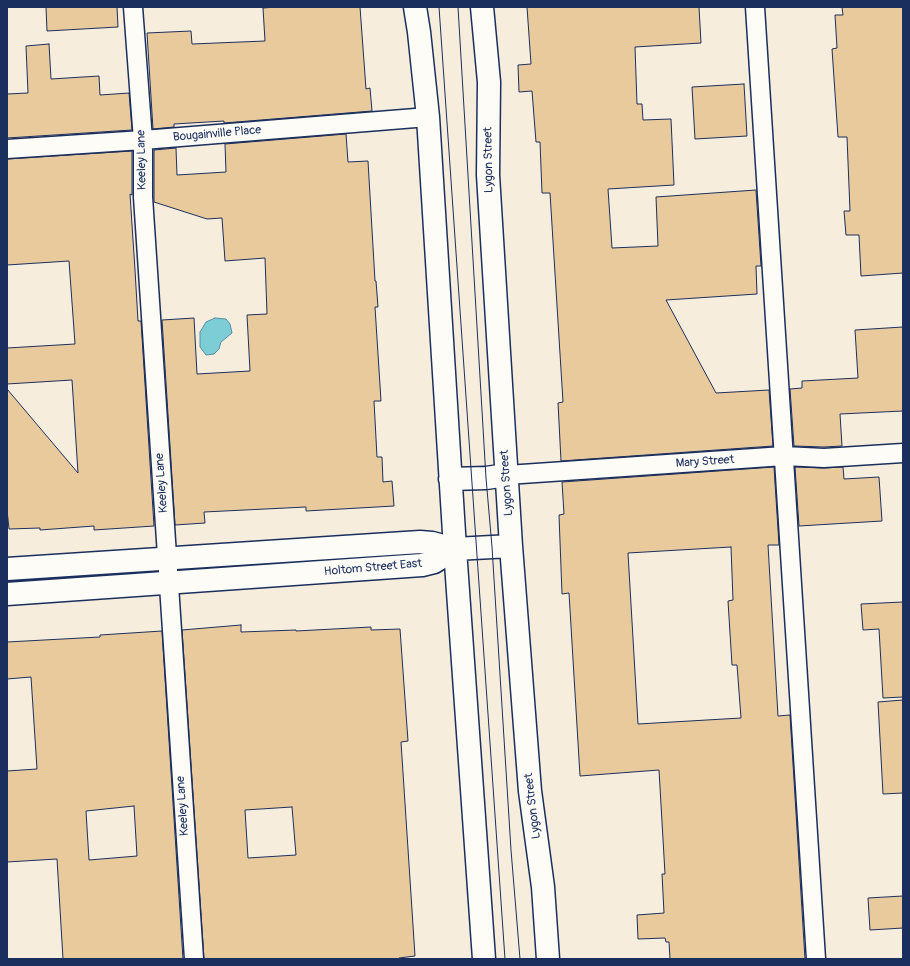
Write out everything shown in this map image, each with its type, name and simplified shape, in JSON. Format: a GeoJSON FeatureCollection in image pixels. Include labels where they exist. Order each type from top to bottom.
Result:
{"type":"FeatureCollection","features":[{"type":"Feature","properties":{"kind":"street"},"geometry":{"type":"LineString","coordinates":[[416,7],[428,117],[454,549],[484,959]]}},
{"type":"Feature","properties":{"kind":"street","name":"Lygon Street"},"geometry":{"type":"LineString","coordinates":[[482,7],[489,82],[488,174],[506,476],[530,791],[543,887],[548,959]]}},
{"type":"Feature","properties":{"kind":"street"},"geometry":{"type":"LineString","coordinates":[[450,479],[506,476]]}},
{"type":"Feature","properties":{"kind":"street","name":"Holtom Street East"},"geometry":{"type":"LineString","coordinates":[[7,568],[420,542],[432,543],[454,549]]}},
{"type":"Feature","properties":{"kind":"street"},"geometry":{"type":"LineString","coordinates":[[454,549],[511,546]]}},
{"type":"Feature","properties":{"kind":"street","name":"Holtom Street East"},"geometry":{"type":"LineString","coordinates":[[7,594],[422,565],[434,562],[454,549]]}},
{"type":"Feature","properties":{"kind":"lane","name":"Keeley Lane"},"geometry":{"type":"LineString","coordinates":[[133,7],[143,140],[143,197],[194,959]]}},
{"type":"Feature","properties":{"kind":"lane"},"geometry":{"type":"LineString","coordinates":[[755,7],[816,959]]}},
{"type":"Feature","properties":{"kind":"lane","name":"Bougainville Place"},"geometry":{"type":"LineString","coordinates":[[7,149],[143,140],[428,117]]}},
{"type":"Feature","properties":{"kind":"lane","name":"Mary Street"},"geometry":{"type":"LineString","coordinates":[[506,476],[784,456],[824,458],[903,453]]}},
{"type":"Feature","properties":{"kind":"water"},"geometry":{"type":"Polygon","coordinates":[[[215,318],[226,319],[230,324],[232,333],[221,342],[219,349],[214,354],[206,355],[200,347],[200,332],[206,322],[215,318]]]}},
{"type":"Feature","properties":{"kind":"building"},"geometry":{"type":"Polygon","coordinates":[[[46,7],[117,7],[118,27],[47,31],[46,7]]]}},
{"type":"Feature","properties":{"kind":"building"},"geometry":{"type":"Polygon","coordinates":[[[360,7],[366,89],[370,88],[372,111],[224,123],[224,121],[174,124],[174,127],[153,129],[147,33],[191,31],[192,44],[265,41],[263,8],[360,7]]]}},
{"type":"Feature","properties":{"kind":"building"},"geometry":{"type":"Polygon","coordinates":[[[527,7],[699,7],[701,43],[635,47],[637,104],[642,104],[643,120],[671,119],[674,185],[608,189],[612,248],[658,246],[656,197],[756,190],[761,266],[756,266],[757,294],[666,300],[716,393],[769,390],[773,446],[561,461],[558,403],[563,402],[550,193],[542,193],[540,142],[536,142],[532,91],[519,92],[518,65],[531,64],[527,7]]]}},
{"type":"Feature","properties":{"kind":"building"},"geometry":{"type":"Polygon","coordinates":[[[842,7],[903,7],[903,273],[861,276],[859,235],[846,235],[844,211],[850,211],[847,137],[838,137],[832,49],[837,48],[835,15],[843,15],[842,7]]]}},
{"type":"Feature","properties":{"kind":"building"},"geometry":{"type":"Polygon","coordinates":[[[49,44],[51,79],[99,76],[100,95],[129,93],[132,130],[7,138],[7,94],[28,93],[26,46],[49,44]]]}},
{"type":"Feature","properties":{"kind":"building"},"geometry":{"type":"Polygon","coordinates":[[[744,84],[747,136],[695,139],[692,87],[744,84]]]}},
{"type":"Feature","properties":{"kind":"building"},"geometry":{"type":"Polygon","coordinates":[[[346,134],[348,162],[368,161],[375,281],[378,307],[375,307],[381,401],[374,401],[377,457],[382,457],[383,482],[392,481],[394,506],[306,511],[306,507],[204,512],[205,523],[175,525],[162,320],[194,318],[197,374],[250,371],[247,315],[267,314],[265,258],[225,261],[222,218],[207,219],[154,202],[154,150],[176,148],[177,175],[226,172],[225,144],[346,134]]]}},
{"type":"Feature","properties":{"kind":"building"},"geometry":{"type":"Polygon","coordinates":[[[132,151],[132,195],[130,194],[138,321],[141,321],[154,526],[94,530],[94,526],[40,530],[40,528],[9,529],[7,510],[7,389],[78,473],[72,380],[7,384],[7,348],[75,344],[69,261],[7,265],[7,159],[132,151]]]}},
{"type":"Feature","properties":{"kind":"building"},"geometry":{"type":"Polygon","coordinates":[[[903,327],[903,411],[840,414],[842,446],[794,446],[790,389],[802,388],[802,381],[858,378],[855,330],[903,327]]]}},
{"type":"Feature","properties":{"kind":"building"},"geometry":{"type":"Polygon","coordinates":[[[774,467],[779,545],[768,545],[778,716],[790,715],[805,959],[670,959],[669,942],[666,942],[665,938],[638,939],[637,915],[664,913],[662,874],[665,874],[659,770],[580,776],[569,593],[562,594],[559,515],[564,514],[562,482],[774,467]],[[731,547],[628,553],[638,724],[741,718],[737,665],[732,665],[728,601],[733,600],[731,547]]]}},
{"type":"Feature","properties":{"kind":"building"},"geometry":{"type":"Polygon","coordinates":[[[795,467],[843,467],[844,479],[879,477],[882,521],[799,526],[795,467]]]}},
{"type":"Feature","properties":{"kind":"building"},"geometry":{"type":"Polygon","coordinates":[[[903,602],[903,697],[883,698],[879,629],[863,630],[861,604],[903,602]]]}},
{"type":"Feature","properties":{"kind":"building"},"geometry":{"type":"Polygon","coordinates":[[[241,625],[241,632],[371,627],[371,630],[400,629],[408,741],[401,742],[415,956],[399,959],[204,959],[182,630],[241,625]],[[292,807],[245,810],[248,858],[296,855],[292,807]]]}},
{"type":"Feature","properties":{"kind":"building"},"geometry":{"type":"Polygon","coordinates":[[[162,631],[183,959],[63,959],[57,859],[7,862],[7,771],[37,769],[31,677],[7,679],[7,642],[100,637],[100,635],[162,631]],[[134,806],[86,811],[89,860],[137,856],[134,806]]]}},
{"type":"Feature","properties":{"kind":"building"},"geometry":{"type":"Polygon","coordinates":[[[903,700],[903,793],[883,794],[878,702],[903,700]]]}},
{"type":"Feature","properties":{"kind":"building"},"geometry":{"type":"Polygon","coordinates":[[[903,896],[903,928],[870,930],[868,898],[903,896]]]}},
{"type":"Feature","properties":{"kind":"tram line"},"geometry":{"type":"LineString","coordinates":[[439,7],[505,959]]}},
{"type":"Feature","properties":{"kind":"tram line"},"geometry":{"type":"LineString","coordinates":[[458,7],[486,478],[492,547],[511,850],[520,959]]}}]}
